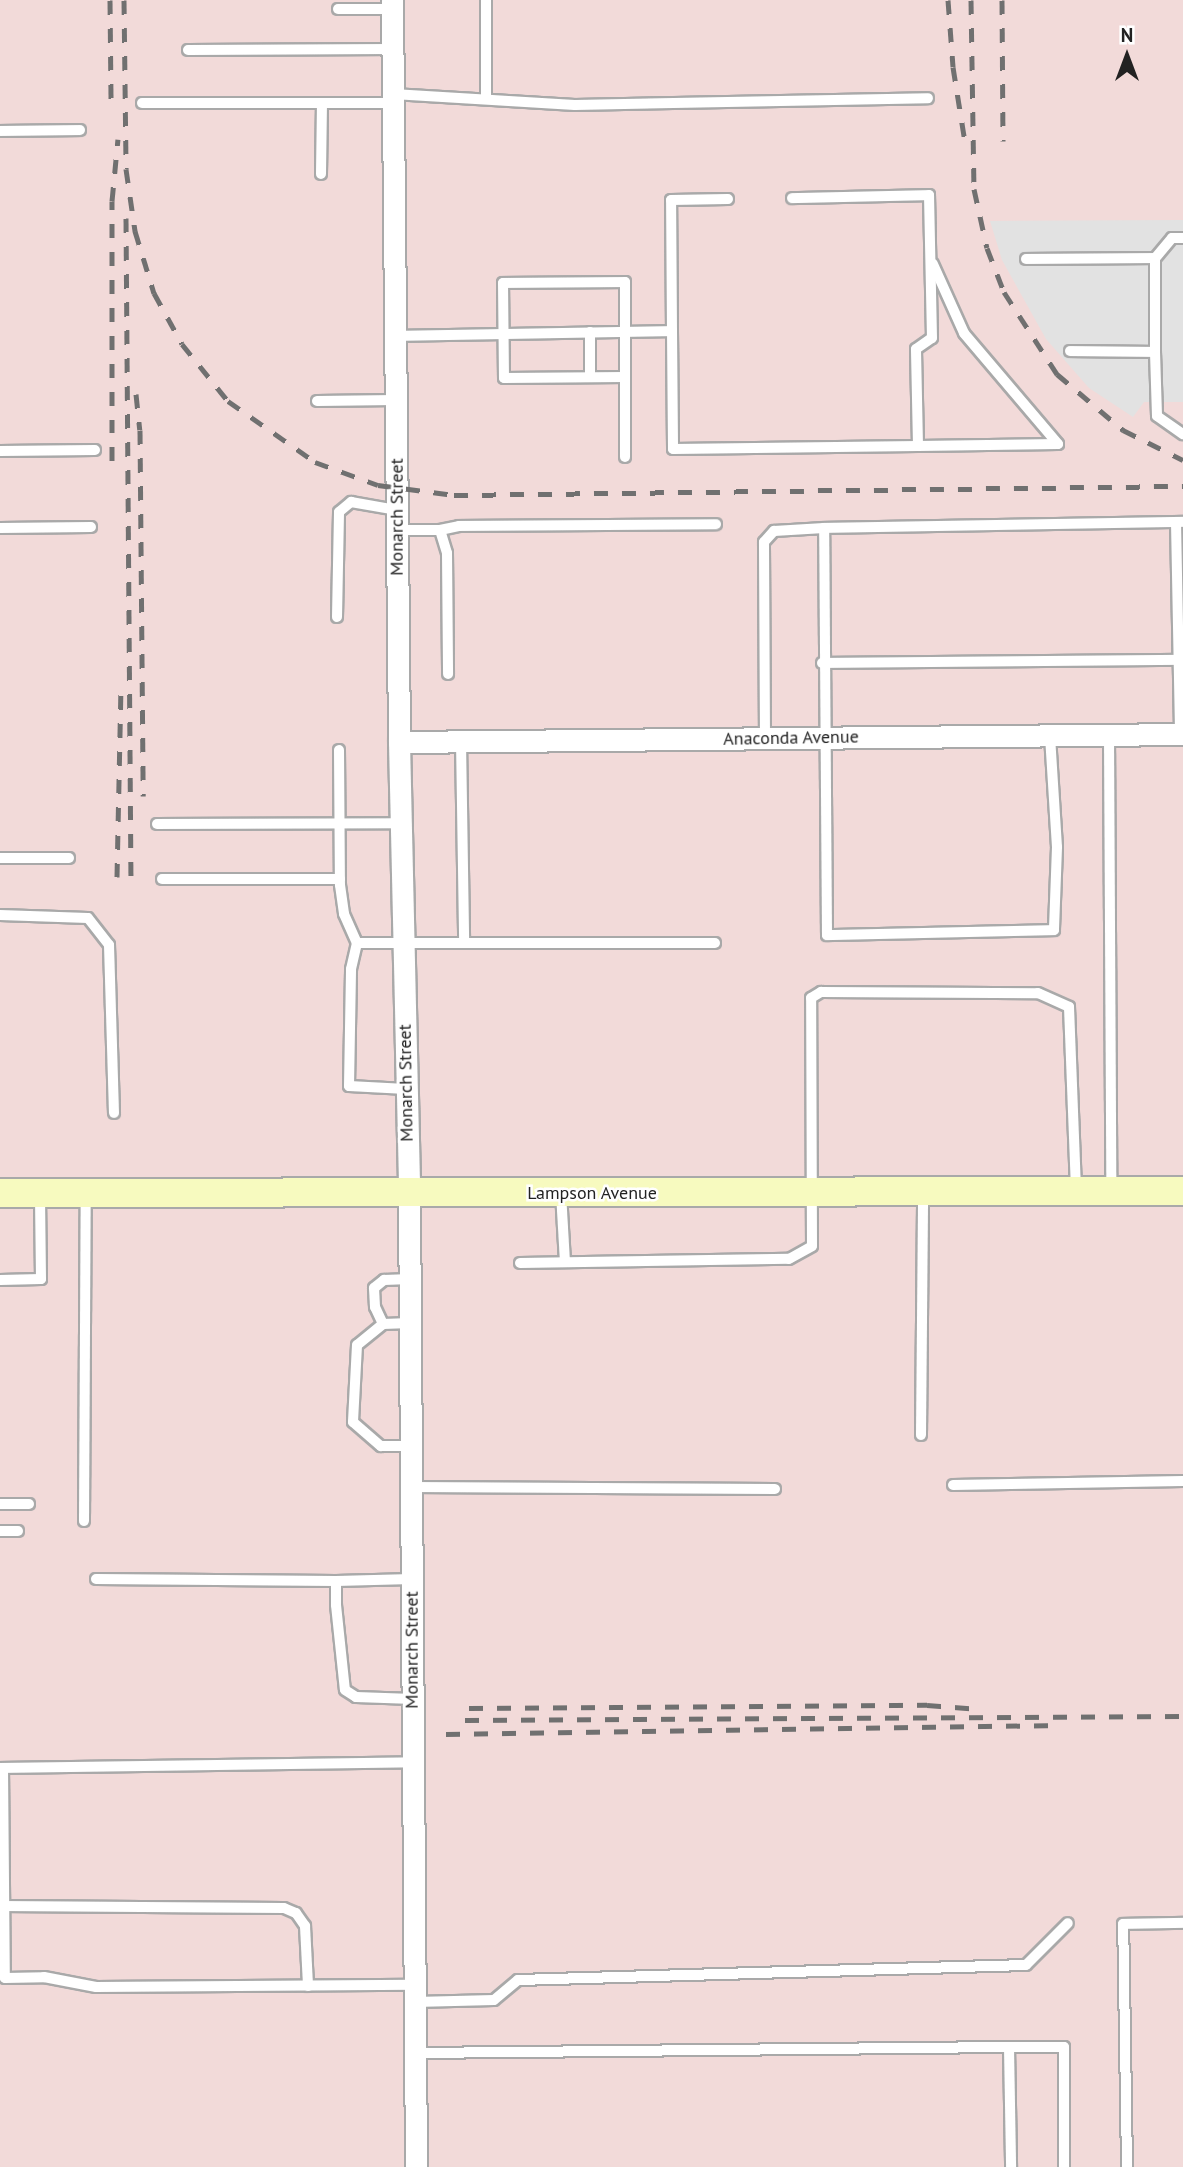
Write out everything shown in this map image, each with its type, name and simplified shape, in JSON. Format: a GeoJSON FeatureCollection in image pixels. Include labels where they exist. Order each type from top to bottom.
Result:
{"type":"FeatureCollection","features":[{"type":"Feature","properties":{"kind":"main road","name":"Lampson Avenue"},"geometry":{"type":"LineString","coordinates":[[0,1193],[1183,1191]]}},
{"type":"Feature","properties":{"kind":"street","name":"Monarch Street"},"geometry":{"type":"LineString","coordinates":[[392,4],[400,822],[410,1279],[416,2167]]}},
{"type":"Feature","properties":{"kind":"street","name":"Anaconda Avenue"},"geometry":{"type":"LineString","coordinates":[[399,742],[1182,734]]}},
{"type":"Feature","properties":{"kind":"lane"},"geometry":{"type":"LineString","coordinates":[[486,0],[486,97]]}},
{"type":"Feature","properties":{"kind":"lane"},"geometry":{"type":"LineString","coordinates":[[338,9],[392,4]]}},
{"type":"Feature","properties":{"kind":"lane"},"geometry":{"type":"LineString","coordinates":[[188,50],[393,48]]}},
{"type":"Feature","properties":{"kind":"lane"},"geometry":{"type":"LineString","coordinates":[[142,103],[322,103],[393,98],[486,97],[575,105],[928,99]]}},
{"type":"Feature","properties":{"kind":"lane"},"geometry":{"type":"LineString","coordinates":[[321,174],[322,103]]}},
{"type":"Feature","properties":{"kind":"lane"},"geometry":{"type":"LineString","coordinates":[[0,131],[80,130]]}},
{"type":"Feature","properties":{"kind":"lane"},"geometry":{"type":"LineString","coordinates":[[792,198],[929,195],[932,338],[916,349],[918,446]]}},
{"type":"Feature","properties":{"kind":"lane"},"geometry":{"type":"LineString","coordinates":[[728,199],[671,200],[673,449],[1058,443],[964,333],[930,257]]}},
{"type":"Feature","properties":{"kind":"lane"},"geometry":{"type":"LineString","coordinates":[[1183,238],[1172,238],[1155,258],[1157,416],[1183,434]]}},
{"type":"Feature","properties":{"kind":"lane"},"geometry":{"type":"LineString","coordinates":[[1026,259],[1155,258]]}},
{"type":"Feature","properties":{"kind":"lane"},"geometry":{"type":"LineString","coordinates":[[625,377],[504,378],[503,283],[625,282],[625,332],[625,377],[625,457]]}},
{"type":"Feature","properties":{"kind":"lane"},"geometry":{"type":"LineString","coordinates":[[396,336],[671,331]]}},
{"type":"Feature","properties":{"kind":"lane"},"geometry":{"type":"LineString","coordinates":[[590,332],[590,377]]}},
{"type":"Feature","properties":{"kind":"lane"},"geometry":{"type":"LineString","coordinates":[[1070,351],[1155,352]]}},
{"type":"Feature","properties":{"kind":"lane"},"geometry":{"type":"LineString","coordinates":[[317,401],[396,400]]}},
{"type":"Feature","properties":{"kind":"lane"},"geometry":{"type":"LineString","coordinates":[[0,451],[95,450]]}},
{"type":"Feature","properties":{"kind":"lane"},"geometry":{"type":"LineString","coordinates":[[337,617],[339,512],[351,502],[397,520],[440,530],[473,526],[716,524]]}},
{"type":"Feature","properties":{"kind":"lane"},"geometry":{"type":"LineString","coordinates":[[765,738],[764,542],[774,531],[1179,522],[1182,734]]}},
{"type":"Feature","properties":{"kind":"lane"},"geometry":{"type":"LineString","coordinates":[[0,528],[91,527]]}},
{"type":"Feature","properties":{"kind":"lane"},"geometry":{"type":"LineString","coordinates":[[824,528],[822,738],[827,935],[1054,930],[1056,847],[1050,736]]}},
{"type":"Feature","properties":{"kind":"lane"},"geometry":{"type":"LineString","coordinates":[[440,530],[447,553],[448,674]]}},
{"type":"Feature","properties":{"kind":"lane"},"geometry":{"type":"LineString","coordinates":[[822,663],[1181,660]]}},
{"type":"Feature","properties":{"kind":"lane"},"geometry":{"type":"LineString","coordinates":[[1109,735],[1111,1191]]}},
{"type":"Feature","properties":{"kind":"lane"},"geometry":{"type":"LineString","coordinates":[[461,741],[464,940]]}},
{"type":"Feature","properties":{"kind":"lane"},"geometry":{"type":"LineString","coordinates":[[339,750],[340,879],[344,914],[357,943],[351,969],[349,1086],[407,1089]]}},
{"type":"Feature","properties":{"kind":"lane"},"geometry":{"type":"LineString","coordinates":[[157,824],[400,822]]}},
{"type":"Feature","properties":{"kind":"lane"},"geometry":{"type":"LineString","coordinates":[[0,859],[69,858]]}},
{"type":"Feature","properties":{"kind":"lane"},"geometry":{"type":"LineString","coordinates":[[162,879],[340,879]]}},
{"type":"Feature","properties":{"kind":"lane"},"geometry":{"type":"LineString","coordinates":[[0,915],[88,918],[109,945],[114,1113]]}},
{"type":"Feature","properties":{"kind":"lane"},"geometry":{"type":"LineString","coordinates":[[357,943],[464,940],[715,943]]}},
{"type":"Feature","properties":{"kind":"lane"},"geometry":{"type":"LineString","coordinates":[[520,1263],[789,1259],[812,1246],[811,998],[821,992],[1038,993],[1069,1007],[1076,1191]]}},
{"type":"Feature","properties":{"kind":"lane"},"geometry":{"type":"LineString","coordinates":[[921,1435],[923,1192]]}},
{"type":"Feature","properties":{"kind":"lane"},"geometry":{"type":"LineString","coordinates":[[0,1280],[41,1279],[40,1193]]}},
{"type":"Feature","properties":{"kind":"lane"},"geometry":{"type":"LineString","coordinates":[[84,1521],[86,1193]]}},
{"type":"Feature","properties":{"kind":"lane"},"geometry":{"type":"LineString","coordinates":[[561,1193],[565,1262]]}},
{"type":"Feature","properties":{"kind":"lane"},"geometry":{"type":"LineString","coordinates":[[383,1324],[375,1307],[374,1288],[384,1280],[410,1279]]}},
{"type":"Feature","properties":{"kind":"lane"},"geometry":{"type":"LineString","coordinates":[[410,1323],[383,1324],[357,1345],[353,1422],[381,1446],[411,1446]]}},
{"type":"Feature","properties":{"kind":"lane"},"geometry":{"type":"LineString","coordinates":[[953,1485],[1183,1481]]}},
{"type":"Feature","properties":{"kind":"lane"},"geometry":{"type":"LineString","coordinates":[[411,1487],[775,1489]]}},
{"type":"Feature","properties":{"kind":"lane"},"geometry":{"type":"LineString","coordinates":[[0,1504],[29,1504]]}},
{"type":"Feature","properties":{"kind":"lane"},"geometry":{"type":"LineString","coordinates":[[0,1531],[18,1531]]}},
{"type":"Feature","properties":{"kind":"lane"},"geometry":{"type":"LineString","coordinates":[[96,1579],[412,1579]]}},
{"type":"Feature","properties":{"kind":"lane"},"geometry":{"type":"LineString","coordinates":[[336,1581],[345,1690],[356,1697],[413,1699]]}},
{"type":"Feature","properties":{"kind":"lane"},"geometry":{"type":"LineString","coordinates":[[413,1762],[2,1768],[5,1978],[44,1977],[96,1987],[307,1986],[494,2000],[518,1980],[1026,1965],[1068,1923]]}},
{"type":"Feature","properties":{"kind":"lane"},"geometry":{"type":"LineString","coordinates":[[2,1906],[284,1908],[296,1913],[305,1926],[307,1986]]}},
{"type":"Feature","properties":{"kind":"lane"},"geometry":{"type":"LineString","coordinates":[[1127,2167],[1123,1924],[1183,1923]]}},
{"type":"Feature","properties":{"kind":"lane"},"geometry":{"type":"LineString","coordinates":[[415,2053],[1064,2046],[1064,2167]]}},
{"type":"Feature","properties":{"kind":"lane"},"geometry":{"type":"LineString","coordinates":[[1009,2047],[1010,2167]]}},
{"type":"Feature","properties":{"kind":"shaded area"},"geometry":{"type":"Polygon","coordinates":[[[0,0],[1183,0],[1183,2167],[0,2167],[0,0]]]}},
{"type":"Feature","properties":{"kind":"shaded area"},"geometry":{"type":"Polygon","coordinates":[[[1183,220],[1183,402],[1144,402],[1133,417],[1089,388],[1046,339],[1002,260],[990,221],[1183,220]]]}},
{"type":"Feature","properties":{"kind":"railway"},"geometry":{"type":"LineString","coordinates":[[110,0],[111,101]]}},
{"type":"Feature","properties":{"kind":"railway"},"geometry":{"type":"LineString","coordinates":[[124,0],[126,169],[135,231],[154,293],[182,344],[228,401],[315,462],[378,485],[454,495],[1183,486]]}},
{"type":"Feature","properties":{"kind":"railway"},"geometry":{"type":"LineString","coordinates":[[948,0],[953,67],[965,142]]}},
{"type":"Feature","properties":{"kind":"railway"},"geometry":{"type":"LineString","coordinates":[[971,0],[974,189],[987,248],[1004,292],[1057,374],[1123,430],[1183,460]]}},
{"type":"Feature","properties":{"kind":"railway"},"geometry":{"type":"LineString","coordinates":[[1002,0],[1003,141]]}},
{"type":"Feature","properties":{"kind":"railway"},"geometry":{"type":"LineString","coordinates":[[112,461],[112,201],[118,139]]}},
{"type":"Feature","properties":{"kind":"railway"},"geometry":{"type":"LineString","coordinates":[[126,218],[131,878]]}},
{"type":"Feature","properties":{"kind":"railway"},"geometry":{"type":"LineString","coordinates":[[136,394],[140,430],[143,796]]}},
{"type":"Feature","properties":{"kind":"railway"},"geometry":{"type":"LineString","coordinates":[[117,877],[121,688]]}},
{"type":"Feature","properties":{"kind":"railway"},"geometry":{"type":"LineString","coordinates":[[469,1708],[927,1705],[980,1709]]}},
{"type":"Feature","properties":{"kind":"railway"},"geometry":{"type":"LineString","coordinates":[[465,1720],[1183,1716]]}},
{"type":"Feature","properties":{"kind":"railway"},"geometry":{"type":"LineString","coordinates":[[446,1734],[1062,1725]]}}]}
